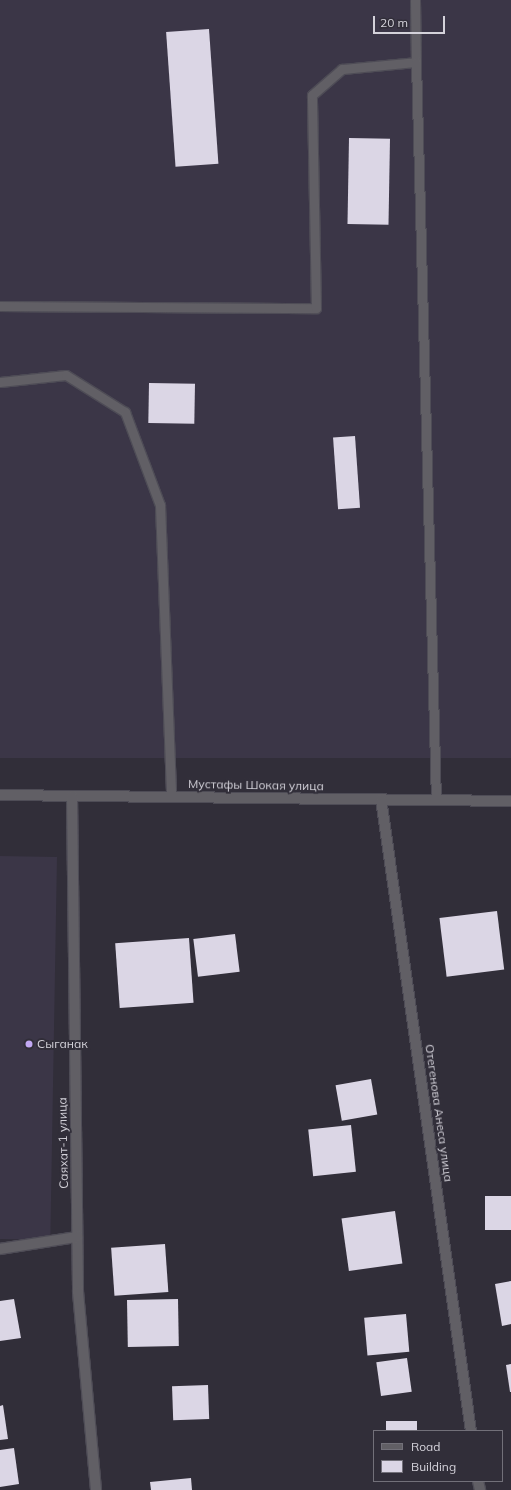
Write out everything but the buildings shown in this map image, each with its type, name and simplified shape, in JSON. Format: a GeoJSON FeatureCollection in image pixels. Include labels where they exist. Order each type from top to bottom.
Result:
{"type":"FeatureCollection","features":[{"type":"Feature","properties":{"kind":"street","name":"Мустафы Шокая улица"},"geometry":{"type":"LineString","coordinates":[[0,795],[511,801]]}},
{"type":"Feature","properties":{"kind":"street","name":"Саяхат-1 улица"},"geometry":{"type":"LineString","coordinates":[[72,796],[78,1292],[96,1490]]}},
{"type":"Feature","properties":{"kind":"street","name":"Отегенова Анеса улица"},"geometry":{"type":"LineString","coordinates":[[381,799],[471,1430]]}},
{"type":"Feature","properties":{"kind":"street"},"geometry":{"type":"LineString","coordinates":[[0,1249],[78,1237]]}},
{"type":"Feature","properties":{"kind":"lane"},"geometry":{"type":"LineString","coordinates":[[415,0],[436,800]]}},
{"type":"Feature","properties":{"kind":"lane"},"geometry":{"type":"LineString","coordinates":[[0,306],[316,308],[312,95],[342,69],[416,62]]}},
{"type":"Feature","properties":{"kind":"lane"},"geometry":{"type":"LineString","coordinates":[[0,382],[66,375],[125,412],[160,505],[170,797]]}},
{"type":"Feature","properties":{"kind":"shaded area"},"geometry":{"type":"Polygon","coordinates":[[[0,0],[511,0],[511,758],[0,758],[0,0]]]}},
{"type":"Feature","properties":{"kind":"shaded area","name":"Сыганак"},"geometry":{"type":"Polygon","coordinates":[[[0,856],[57,857],[50,1240],[0,1239],[0,856]]]}},
{"type":"Feature","properties":{"kind":"place","name":"Сыганак"},"geometry":{"type":"Point","coordinates":[29,1044]}}]}
